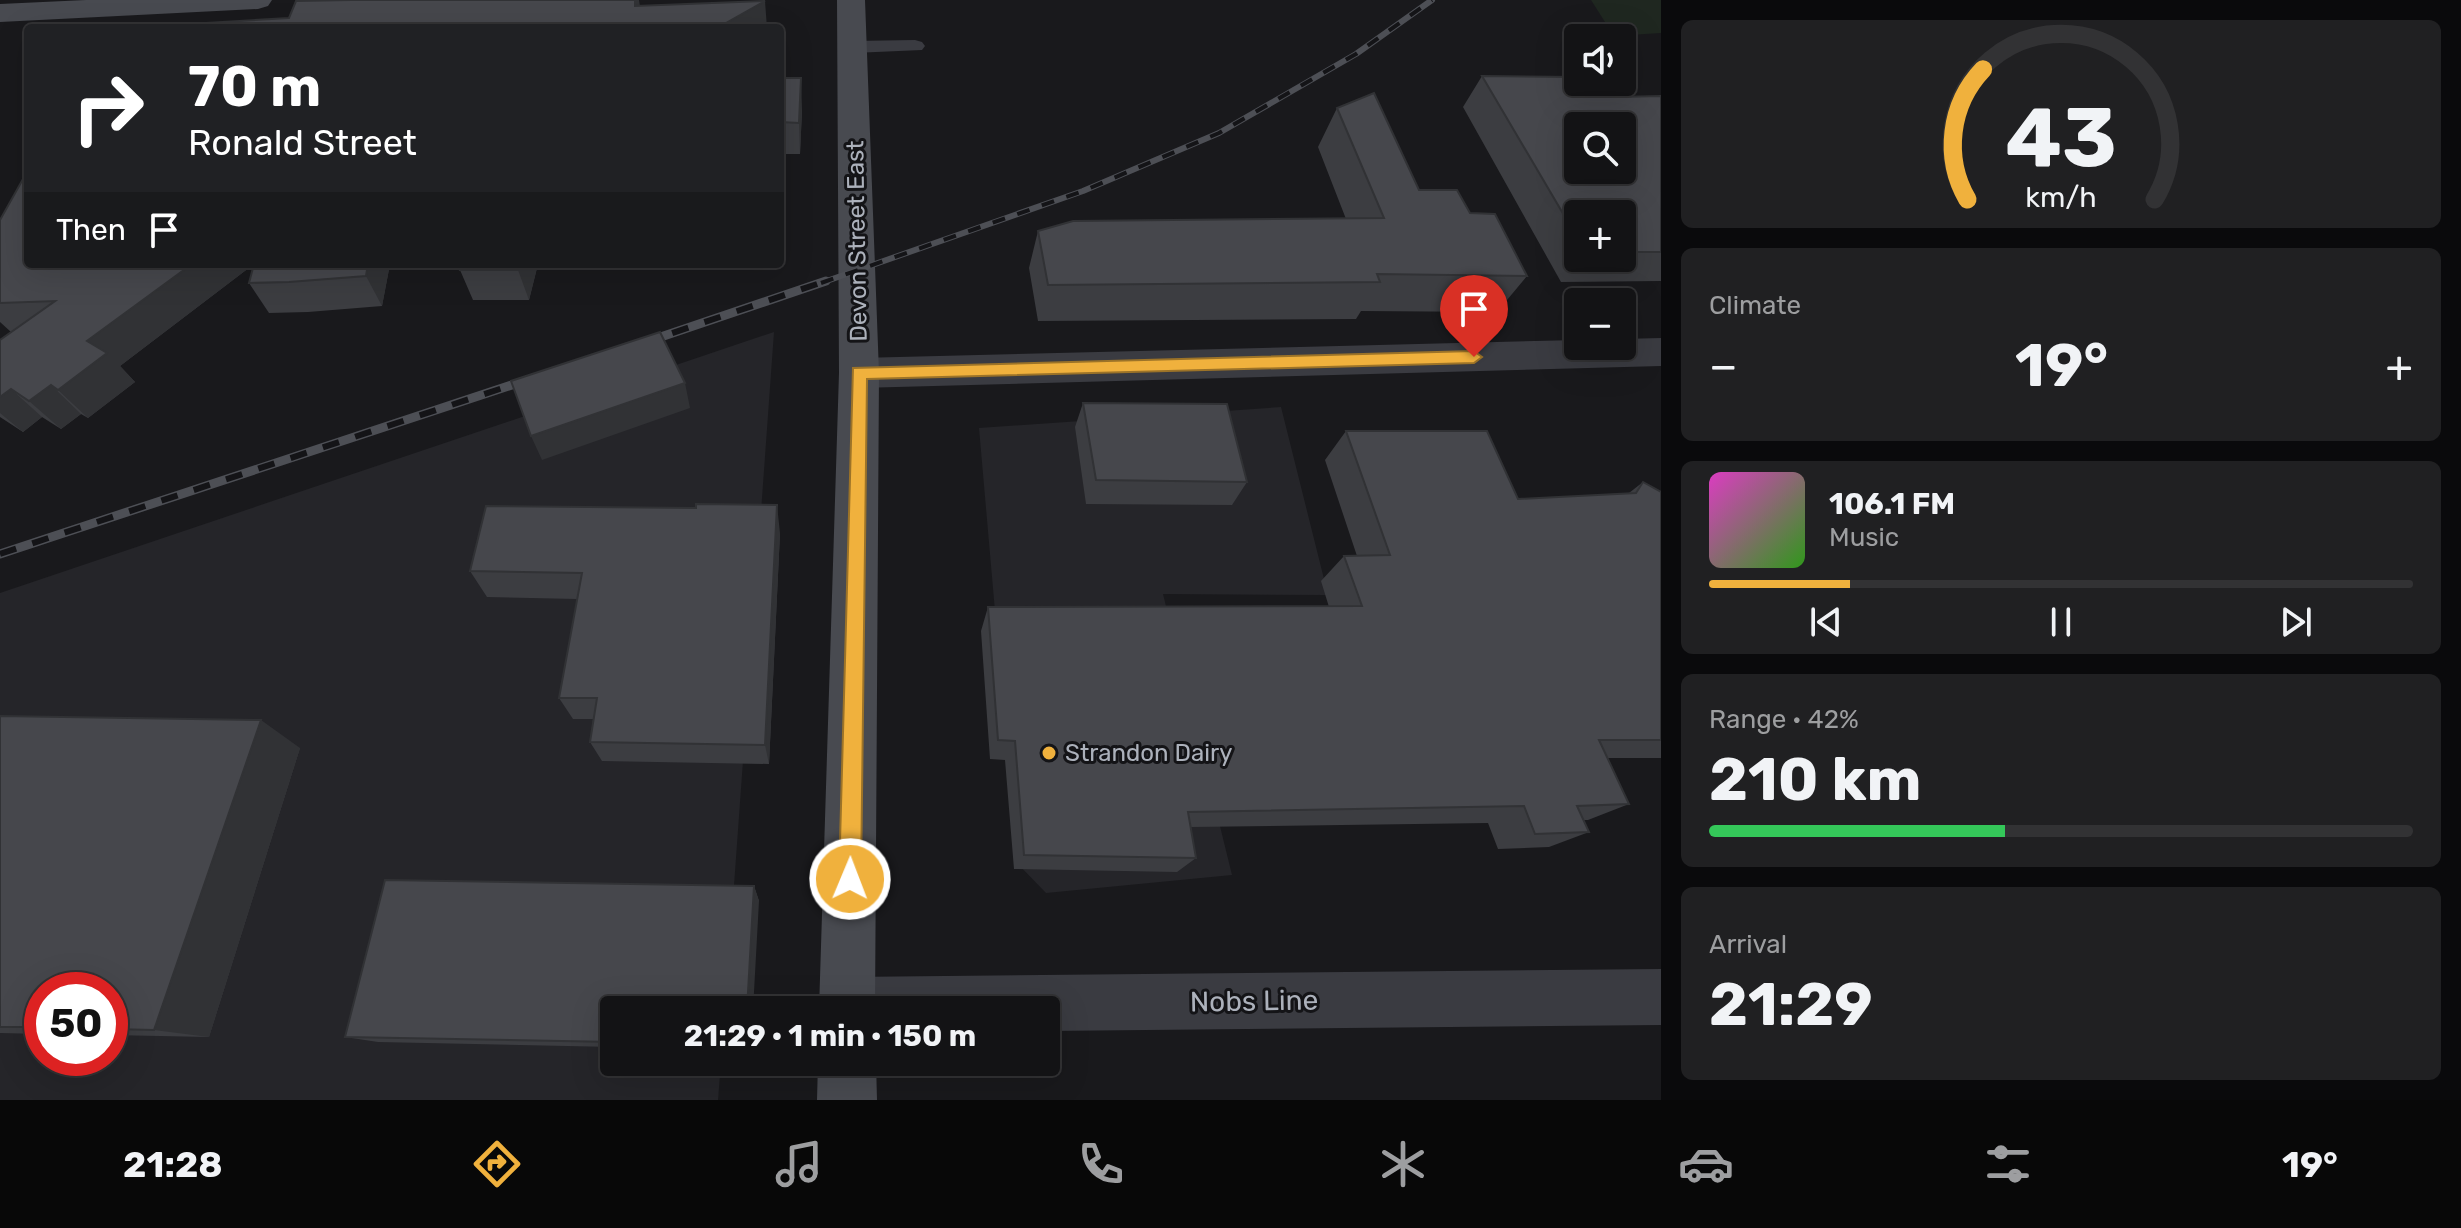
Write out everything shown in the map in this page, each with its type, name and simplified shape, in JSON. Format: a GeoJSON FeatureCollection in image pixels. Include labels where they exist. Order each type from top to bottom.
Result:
{"type":"FeatureCollection","features":[{"type":"Feature","properties":{"kind":"main road"},"geometry":{"type":"LineString","coordinates":[[0,13],[258,0]]}},
{"type":"Feature","properties":{"kind":"main road","name":"Devon Street East"},"geometry":{"type":"LineString","coordinates":[[847,996],[859,373],[851,0]]}},
{"type":"Feature","properties":{"kind":"main road"},"geometry":{"type":"LineString","coordinates":[[847,1076],[847,1100]]}},
{"type":"Feature","properties":{"kind":"street"},"geometry":{"type":"LineString","coordinates":[[859,373],[1661,352]]}},
{"type":"Feature","properties":{"kind":"street","name":"Nobs Line"},"geometry":{"type":"LineString","coordinates":[[1060,1005],[1661,997]]}},
{"type":"Feature","properties":{"kind":"lane"},"geometry":{"type":"LineString","coordinates":[[853,47],[915,46]]}},
{"type":"Feature","properties":{"kind":"shaded area"},"geometry":{"type":"Polygon","coordinates":[[[1591,0],[1661,0],[1661,33],[1636,35],[1636,24],[1606,24],[1591,0]]]}},
{"type":"Feature","properties":{"kind":"shaded area"},"geometry":{"type":"Polygon","coordinates":[[[774,332],[726,996],[600,996],[600,1076],[720,1076],[718,1100],[0,1100],[0,593],[774,332]]]}},
{"type":"Feature","properties":{"kind":"shaded area"},"geometry":{"type":"Polygon","coordinates":[[[1281,407],[1328,595],[1163,594],[1232,875],[1046,893],[1017,863],[979,428],[1281,407]]]}},
{"type":"Feature","properties":{"kind":"building"},"geometry":{"type":"Polygon","coordinates":[[[635,0],[635,6],[765,1],[724,24],[189,24],[289,18],[296,1],[635,0]]]}},
{"type":"Feature","properties":{"kind":"building"},"geometry":{"type":"Polygon","coordinates":[[[1482,76],[1564,77],[1564,96],[1661,96],[1661,252],[1636,252],[1636,200],[1564,200],[1564,215],[1482,76]]]}},
{"type":"Feature","properties":{"kind":"building"},"geometry":{"type":"Polygon","coordinates":[[[784,78],[801,78],[799,123],[784,122],[784,78]]]}},
{"type":"Feature","properties":{"kind":"building"},"geometry":{"type":"Polygon","coordinates":[[[1374,93],[1419,190],[1457,190],[1470,213],[1495,214],[1527,276],[1377,274],[1380,282],[1048,285],[1038,231],[1073,221],[1384,218],[1337,108],[1374,93]]]}},
{"type":"Feature","properties":{"kind":"building"},"geometry":{"type":"Polygon","coordinates":[[[24,177],[24,268],[187,268],[87,341],[107,353],[58,390],[51,385],[29,401],[11,389],[0,397],[0,340],[55,301],[0,303],[0,220],[24,177]]]}},
{"type":"Feature","properties":{"kind":"building"},"geometry":{"type":"Polygon","coordinates":[[[253,268],[367,268],[366,276],[249,283],[253,268]]]}},
{"type":"Feature","properties":{"kind":"building"},"geometry":{"type":"Polygon","coordinates":[[[460,268],[518,268],[518,270],[460,268]]]}},
{"type":"Feature","properties":{"kind":"building"},"geometry":{"type":"Polygon","coordinates":[[[660,332],[685,383],[531,436],[511,381],[660,332]]]}},
{"type":"Feature","properties":{"kind":"building"},"geometry":{"type":"Polygon","coordinates":[[[1083,403],[1227,404],[1247,482],[1096,480],[1083,403]]]}},
{"type":"Feature","properties":{"kind":"building"},"geometry":{"type":"Polygon","coordinates":[[[1346,431],[1487,431],[1518,499],[1636,493],[1643,482],[1661,492],[1661,740],[1599,740],[1629,804],[1577,806],[1589,832],[1535,834],[1524,806],[1188,812],[1196,858],[1024,855],[1015,741],[998,740],[988,607],[1362,606],[1344,556],[1390,555],[1346,431]]]}},
{"type":"Feature","properties":{"kind":"building"},"geometry":{"type":"Polygon","coordinates":[[[696,504],[777,505],[765,745],[590,742],[597,698],[559,698],[582,573],[470,571],[486,506],[696,508],[696,504]]]}},
{"type":"Feature","properties":{"kind":"building"},"geometry":{"type":"Polygon","coordinates":[[[0,716],[261,720],[154,1030],[128,1029],[128,972],[24,972],[24,1027],[0,1027],[0,716]]]}},
{"type":"Feature","properties":{"kind":"building"},"geometry":{"type":"Polygon","coordinates":[[[385,880],[754,886],[748,996],[600,996],[600,1042],[345,1037],[385,880]]]}},
{"type":"Feature","properties":{"kind":"railway"},"geometry":{"type":"LineString","coordinates":[[821,283],[1083,191],[1219,133],[1356,54],[1432,0]]}},
{"type":"Feature","properties":{"kind":"railway"},"geometry":{"type":"LineString","coordinates":[[640,344],[826,281]]}},
{"type":"Feature","properties":{"kind":"railway"},"geometry":{"type":"LineString","coordinates":[[0,554],[533,378]]}},
{"type":"Feature","properties":{"kind":"place","name":"Strandon Dairy"},"geometry":{"type":"Point","coordinates":[1049,753]}},
{"type":"Feature","properties":{"kind":"route"},"geometry":{"type":"LineString","coordinates":[[850,879],[859,373],[1474,357]]}}]}
